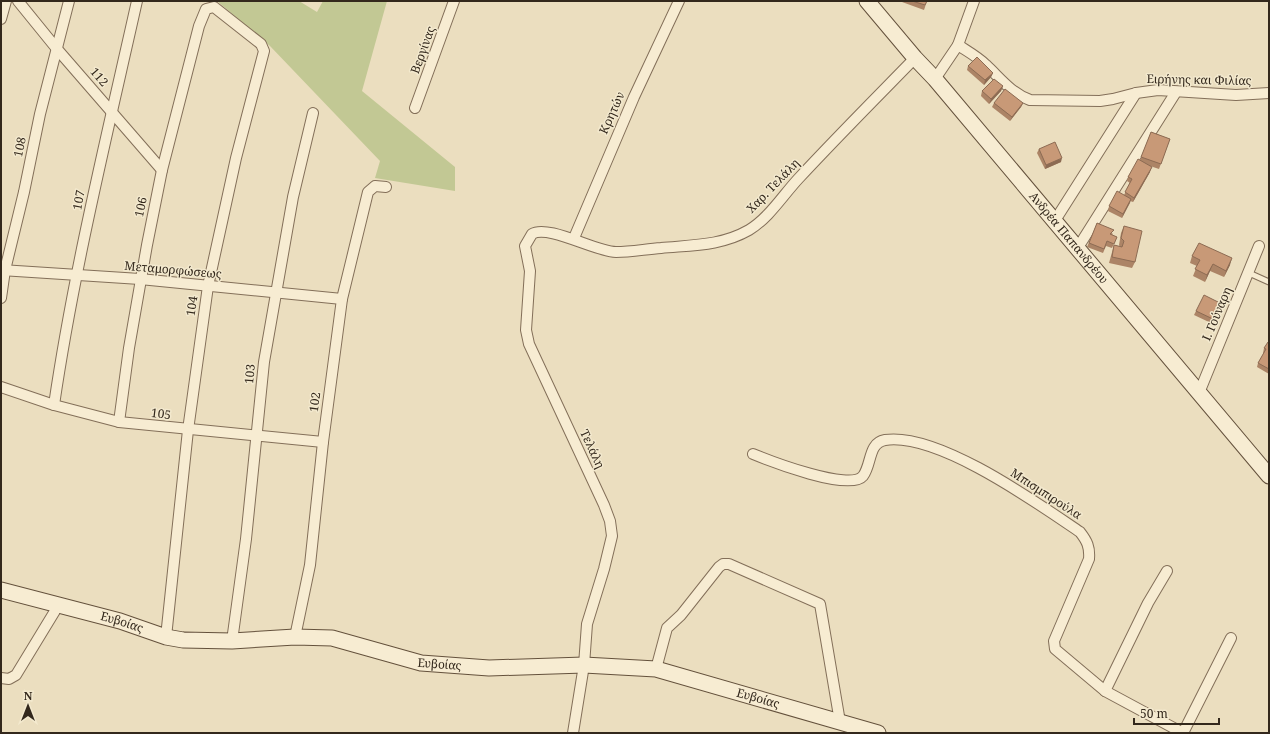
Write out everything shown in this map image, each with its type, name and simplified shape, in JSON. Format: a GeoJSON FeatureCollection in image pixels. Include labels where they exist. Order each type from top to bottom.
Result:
{"type":"FeatureCollection","features":[{"type":"Feature","properties":{"kind":"street"},"geometry":{"type":"LineString","coordinates":[[1,19],[6,1]]}},
{"type":"Feature","properties":{"kind":"street","name":"112"},"geometry":{"type":"LineString","coordinates":[[18,1],[57,49],[162,170]]}},
{"type":"Feature","properties":{"kind":"street","name":"108"},"geometry":{"type":"LineString","coordinates":[[1,298],[3,270],[24,192],[40,114],[69,1]]}},
{"type":"Feature","properties":{"kind":"street","name":"107"},"geometry":{"type":"LineString","coordinates":[[54,405],[64,340],[78,275],[95,181],[113,113],[137,1]]}},
{"type":"Feature","properties":{"kind":"street","name":"Βεργίνας"},"geometry":{"type":"LineString","coordinates":[[415,108],[454,1]]}},
{"type":"Feature","properties":{"kind":"street","name":"Κρητών"},"geometry":{"type":"LineString","coordinates":[[574,238],[634,97],[679,1]]}},
{"type":"Feature","properties":{"kind":"street","name":"Ανδρέα Παπανδρέου"},"geometry":{"type":"LineString","coordinates":[[867,1],[915,58],[935,79],[1077,250],[1269,476]]}},
{"type":"Feature","properties":{"kind":"street"},"geometry":{"type":"LineString","coordinates":[[935,79],[958,45],[974,1]]}},
{"type":"Feature","properties":{"kind":"street","name":"106"},"geometry":{"type":"LineString","coordinates":[[119,422],[140,279],[162,170],[200,26],[206,9],[214,7]]}},
{"type":"Feature","properties":{"kind":"street","name":"104"},"geometry":{"type":"LineString","coordinates":[[166,637],[188,430],[208,286],[236,158],[264,51],[261,44],[214,7]]}},
{"type":"Feature","properties":{"kind":"street","name":"Ειρήνης και Φιλίας"},"geometry":{"type":"LineString","coordinates":[[958,45],[985,64],[1010,90],[1019,96],[1030,100],[1100,101],[1158,90],[1236,95],[1269,93]]}},
{"type":"Feature","properties":{"kind":"street","name":"Χαρ. Τελάλη"},"geometry":{"type":"LineString","coordinates":[[525,246],[530,236],[537,232],[574,238],[608,252],[626,252],[660,248],[702,246],[726,240],[749,230],[768,213],[799,178],[915,58]]}},
{"type":"Feature","properties":{"kind":"street"},"geometry":{"type":"LineString","coordinates":[[1077,250],[1176,92]]}},
{"type":"Feature","properties":{"kind":"street"},"geometry":{"type":"LineString","coordinates":[[1054,222],[1136,93]]}},
{"type":"Feature","properties":{"kind":"street","name":"103"},"geometry":{"type":"LineString","coordinates":[[232,641],[258,435],[264,362],[293,197],[313,113]]}},
{"type":"Feature","properties":{"kind":"street","name":"102"},"geometry":{"type":"LineString","coordinates":[[295,637],[310,565],[323,442],[342,299],[368,192],[375,186],[386,187]]}},
{"type":"Feature","properties":{"kind":"street","name":"Τελάλη"},"geometry":{"type":"LineString","coordinates":[[525,246],[530,271],[526,330],[529,344],[604,505],[612,529],[609,552],[587,624],[584,665],[573,733]]}},
{"type":"Feature","properties":{"kind":"street","name":"Ι. Γούναρη"},"geometry":{"type":"LineString","coordinates":[[1199,393],[1259,246]]}},
{"type":"Feature","properties":{"kind":"street","name":"Μεταμορφώσεως"},"geometry":{"type":"LineString","coordinates":[[3,270],[140,279],[342,299]]}},
{"type":"Feature","properties":{"kind":"street","name":"105"},"geometry":{"type":"LineString","coordinates":[[1,387],[54,405],[119,422],[188,430],[258,435],[323,442]]}},
{"type":"Feature","properties":{"kind":"street","name":"Μπισμπιρούλα"},"geometry":{"type":"LineString","coordinates":[[753,454],[783,466],[820,476],[848,481],[859,479],[863,476],[874,446],[879,441],[909,441],[965,462],[1005,482],[1080,532],[1087,541],[1089,549],[1088,559],[1054,646],[1056,651],[1105,691],[1183,733]]}},
{"type":"Feature","properties":{"kind":"street"},"geometry":{"type":"LineString","coordinates":[[656,668],[667,628],[681,614],[719,567],[723,564],[729,564],[820,604],[840,722]]}},
{"type":"Feature","properties":{"kind":"street"},"geometry":{"type":"LineString","coordinates":[[1105,691],[1148,603],[1167,571]]}},
{"type":"Feature","properties":{"kind":"street","name":"Ευβοίας"},"geometry":{"type":"LineString","coordinates":[[1,590],[120,622],[166,637],[190,640],[232,641],[295,637],[332,638],[347,640],[421,663],[489,668],[584,665],[656,668],[871,732]]}},
{"type":"Feature","properties":{"kind":"street"},"geometry":{"type":"LineString","coordinates":[[1,678],[9,679],[16,675],[58,606]]}},
{"type":"Feature","properties":{"kind":"street"},"geometry":{"type":"LineString","coordinates":[[1183,733],[1231,638]]}},
{"type":"Feature","properties":{"kind":"lane"},"geometry":{"type":"LineString","coordinates":[[1249,273],[1269,282]]}},
{"type":"Feature","properties":{"kind":"green space"},"geometry":{"type":"Polygon","coordinates":[[[217,1],[299,1],[317,12],[323,1],[387,1],[362,91],[455,167],[455,191],[375,178],[380,161],[270,46],[217,1]]]}},
{"type":"Feature","properties":{"kind":"building"},"geometry":{"type":"Polygon","coordinates":[[[912,1],[927,1],[925,5],[912,1]]]}},
{"type":"Feature","properties":{"kind":"building"},"geometry":{"type":"Polygon","coordinates":[[[977,57],[993,73],[985,80],[968,66],[977,57]]]}},
{"type":"Feature","properties":{"kind":"building"},"geometry":{"type":"Polygon","coordinates":[[[994,79],[1003,86],[991,99],[982,91],[994,79]]]}},
{"type":"Feature","properties":{"kind":"building"},"geometry":{"type":"Polygon","coordinates":[[[1005,89],[1023,103],[1012,117],[994,103],[1005,89]]]}},
{"type":"Feature","properties":{"kind":"building"},"geometry":{"type":"Polygon","coordinates":[[[1151,132],[1170,139],[1161,164],[1141,157],[1151,132]]]}},
{"type":"Feature","properties":{"kind":"building"},"geometry":{"type":"Polygon","coordinates":[[[1055,142],[1062,158],[1046,165],[1039,149],[1055,142]]]}},
{"type":"Feature","properties":{"kind":"building"},"geometry":{"type":"Polygon","coordinates":[[[1138,159],[1152,167],[1134,198],[1125,192],[1132,179],[1128,177],[1138,159]]]}},
{"type":"Feature","properties":{"kind":"building"},"geometry":{"type":"Polygon","coordinates":[[[1117,191],[1131,199],[1123,214],[1109,206],[1117,191]]]}},
{"type":"Feature","properties":{"kind":"building"},"geometry":{"type":"Polygon","coordinates":[[[1097,223],[1114,230],[1110,234],[1117,237],[1114,244],[1107,241],[1104,249],[1089,243],[1097,223]]]}},
{"type":"Feature","properties":{"kind":"building"},"geometry":{"type":"Polygon","coordinates":[[[1124,226],[1142,231],[1135,262],[1112,257],[1114,245],[1122,247],[1124,241],[1121,238],[1124,226]]]}},
{"type":"Feature","properties":{"kind":"building"},"geometry":{"type":"Polygon","coordinates":[[[1199,243],[1232,258],[1226,271],[1213,264],[1207,275],[1195,269],[1200,260],[1192,256],[1199,243]]]}},
{"type":"Feature","properties":{"kind":"building"},"geometry":{"type":"Polygon","coordinates":[[[1204,295],[1220,303],[1213,319],[1196,311],[1204,295]]]}},
{"type":"Feature","properties":{"kind":"building"},"geometry":{"type":"Polygon","coordinates":[[[1268,342],[1269,369],[1258,363],[1266,349],[1264,348],[1268,342]]]}}]}
